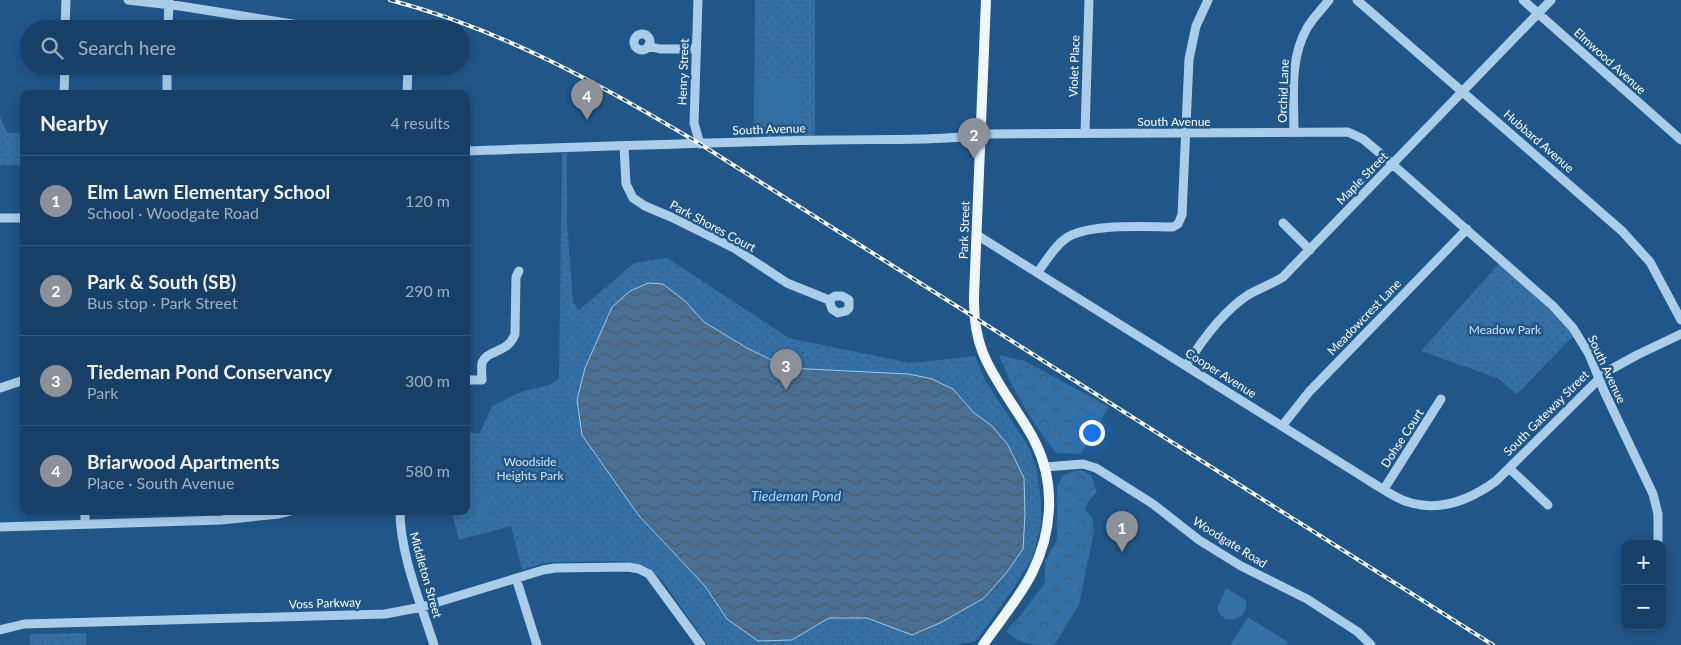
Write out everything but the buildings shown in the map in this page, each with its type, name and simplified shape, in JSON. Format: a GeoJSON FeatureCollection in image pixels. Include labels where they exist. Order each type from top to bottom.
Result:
{"type":"FeatureCollection","features":[{"type":"Feature","properties":{"kind":"main road","name":"Park Street"},"geometry":{"type":"LineString","coordinates":[[983,645],[1032,574],[1042,550],[1050,505],[1045,467],[1036,445],[992,374],[979,343],[974,318],[986,0]]}},
{"type":"Feature","properties":{"kind":"street"},"geometry":{"type":"LineString","coordinates":[[65,20],[66,0]]}},
{"type":"Feature","properties":{"kind":"street"},"geometry":{"type":"LineString","coordinates":[[128,0],[169,2],[272,20]]}},
{"type":"Feature","properties":{"kind":"street","name":"Henry Street"},"geometry":{"type":"LineString","coordinates":[[698,0],[694,123],[700,144]]}},
{"type":"Feature","properties":{"kind":"street","name":"Violet Place"},"geometry":{"type":"LineString","coordinates":[[1085,133],[1089,0]]}},
{"type":"Feature","properties":{"kind":"street"},"geometry":{"type":"LineString","coordinates":[[1038,272],[1064,239],[1075,233],[1094,229],[1173,227],[1178,224],[1181,219],[1183,205],[1189,59],[1192,38],[1208,0]]}},
{"type":"Feature","properties":{"kind":"street","name":"Orchid Lane"},"geometry":{"type":"LineString","coordinates":[[1294,132],[1293,81],[1297,54],[1309,24],[1329,0]]}},
{"type":"Feature","properties":{"kind":"street","name":"Hubbard Avenue"},"geometry":{"type":"LineString","coordinates":[[1357,0],[1464,91],[1622,231],[1650,262],[1681,320]]}},
{"type":"Feature","properties":{"kind":"street","name":"Elmwood Avenue"},"geometry":{"type":"LineString","coordinates":[[1523,0],[1681,140]]}},
{"type":"Feature","properties":{"kind":"street","name":"Maple Street"},"geometry":{"type":"LineString","coordinates":[[1186,366],[1208,333],[1229,311],[1249,295],[1283,277],[1551,0]]}},
{"type":"Feature","properties":{"kind":"street"},"geometry":{"type":"LineString","coordinates":[[168,20],[169,2]]}},
{"type":"Feature","properties":{"kind":"street"},"geometry":{"type":"LineString","coordinates":[[648,46],[660,49],[696,49]]}},
{"type":"Feature","properties":{"kind":"street"},"geometry":{"type":"LineString","coordinates":[[64,90],[65,75]]}},
{"type":"Feature","properties":{"kind":"street"},"geometry":{"type":"LineString","coordinates":[[167,75],[167,90]]}},
{"type":"Feature","properties":{"kind":"street"},"geometry":{"type":"LineString","coordinates":[[407,90],[408,75]]}},
{"type":"Feature","properties":{"kind":"street","name":"South Avenue"},"geometry":{"type":"LineString","coordinates":[[470,151],[1085,133],[1348,132],[1363,139],[1393,164],[1564,317],[1589,354],[1653,494],[1658,514],[1658,540]]}},
{"type":"Feature","properties":{"kind":"street","name":"Park Shores Court"},"geometry":{"type":"LineString","coordinates":[[624,146],[626,184],[633,198],[645,206],[734,248],[787,283],[829,300]]}},
{"type":"Feature","properties":{"kind":"street"},"geometry":{"type":"LineString","coordinates":[[0,218],[20,218]]}},
{"type":"Feature","properties":{"kind":"street"},"geometry":{"type":"LineString","coordinates":[[1283,223],[1310,250]]}},
{"type":"Feature","properties":{"kind":"street","name":"Meadowcrest Lane"},"geometry":{"type":"LineString","coordinates":[[1282,426],[1309,392],[1467,229]]}},
{"type":"Feature","properties":{"kind":"street","name":"Cooper Avenue"},"geometry":{"type":"LineString","coordinates":[[977,235],[1384,489],[1406,501],[1418,504],[1438,505],[1460,502]]}},
{"type":"Feature","properties":{"kind":"street"},"geometry":{"type":"LineString","coordinates":[[470,380],[482,380],[482,362],[489,355],[510,344],[513,339],[515,334],[516,277],[519,271]]}},
{"type":"Feature","properties":{"kind":"street","name":"South Gateway Street"},"geometry":{"type":"LineString","coordinates":[[1460,502],[1483,491],[1496,481],[1599,379],[1615,367],[1681,334]]}},
{"type":"Feature","properties":{"kind":"street"},"geometry":{"type":"LineString","coordinates":[[0,388],[20,381]]}},
{"type":"Feature","properties":{"kind":"street","name":"Dohse Court"},"geometry":{"type":"LineString","coordinates":[[1384,489],[1441,399]]}},
{"type":"Feature","properties":{"kind":"street","name":"Woodgate Road"},"geometry":{"type":"LineString","coordinates":[[1045,467],[1083,464],[1096,468],[1154,504],[1200,540],[1242,566],[1307,599],[1358,632],[1371,645]]}},
{"type":"Feature","properties":{"kind":"street"},"geometry":{"type":"LineString","coordinates":[[1509,468],[1548,505]]}},
{"type":"Feature","properties":{"kind":"street"},"geometry":{"type":"LineString","coordinates":[[85,515],[85,524]]}},
{"type":"Feature","properties":{"kind":"street"},"geometry":{"type":"LineString","coordinates":[[200,515],[200,521]]}},
{"type":"Feature","properties":{"kind":"street"},"geometry":{"type":"LineString","coordinates":[[0,526],[200,521],[266,515]]}},
{"type":"Feature","properties":{"kind":"street","name":"Middleton Street"},"geometry":{"type":"LineString","coordinates":[[400,515],[401,534],[405,553],[434,645]]}},
{"type":"Feature","properties":{"kind":"street","name":"Voss Parkway"},"geometry":{"type":"LineString","coordinates":[[0,630],[7,627],[32,624],[385,614],[422,607],[543,570],[555,568],[629,567],[645,572],[656,582],[700,645]]}},
{"type":"Feature","properties":{"kind":"street"},"geometry":{"type":"LineString","coordinates":[[516,578],[537,645]]}},
{"type":"Feature","properties":{"kind":"green space"},"geometry":{"type":"Polygon","coordinates":[[[755,0],[815,0],[815,140],[754,143],[755,0]]]}},
{"type":"Feature","properties":{"kind":"green space"},"geometry":{"type":"Polygon","coordinates":[[[800,81],[800,120],[765,121],[760,117],[761,82],[800,81]]]}},
{"type":"Feature","properties":{"kind":"green space"},"geometry":{"type":"Polygon","coordinates":[[[0,116],[7,133],[20,133],[20,165],[0,165],[0,116]]]}},
{"type":"Feature","properties":{"kind":"green space","name":"Tiedeman Pond"},"geometry":{"type":"Polygon","coordinates":[[[562,153],[567,153],[567,222],[573,302],[579,310],[634,263],[667,258],[789,338],[910,363],[975,356],[985,380],[1029,447],[1037,470],[1041,501],[1041,525],[1033,557],[1012,591],[976,641],[956,645],[708,645],[661,579],[645,566],[626,561],[557,562],[544,563],[522,570],[511,526],[459,540],[453,515],[470,515],[470,433],[480,433],[492,406],[521,392],[549,385],[559,379],[562,153]]]}},
{"type":"Feature","properties":{"kind":"green space","name":"Meadow Park"},"geometry":{"type":"Polygon","coordinates":[[[1502,260],[1576,333],[1517,394],[1497,378],[1421,351],[1502,260]]]}},
{"type":"Feature","properties":{"kind":"green space"},"geometry":{"type":"Polygon","coordinates":[[[1478,329],[1492,341],[1482,353],[1467,340],[1478,329]]]}},
{"type":"Feature","properties":{"kind":"green space"},"geometry":{"type":"Polygon","coordinates":[[[999,355],[1025,361],[1109,407],[1081,454],[1056,453],[1024,406],[1010,381],[999,355]]]}},
{"type":"Feature","properties":{"kind":"green space"},"geometry":{"type":"Polygon","coordinates":[[[1081,470],[1091,475],[1097,492],[1088,502],[1085,510],[1092,517],[1094,531],[1079,605],[1054,645],[1023,642],[1006,631],[1045,583],[1045,561],[1057,539],[1057,487],[1062,476],[1081,470]]]}},
{"type":"Feature","properties":{"kind":"green space"},"geometry":{"type":"Polygon","coordinates":[[[486,499],[491,520],[477,524],[472,502],[486,499]]]}},
{"type":"Feature","properties":{"kind":"green space"},"geometry":{"type":"Polygon","coordinates":[[[1226,588],[1246,600],[1246,609],[1239,618],[1231,620],[1220,615],[1217,608],[1226,588]]]}},
{"type":"Feature","properties":{"kind":"green space"},"geometry":{"type":"Polygon","coordinates":[[[1248,617],[1288,642],[1286,645],[1230,645],[1248,617]]]}},
{"type":"Feature","properties":{"kind":"green space"},"geometry":{"type":"Polygon","coordinates":[[[86,633],[86,645],[30,645],[30,634],[86,633]]]}},
{"type":"Feature","properties":{"kind":"water","name":"Tiedeman Pond"},"geometry":{"type":"Polygon","coordinates":[[[648,283],[663,284],[685,301],[704,322],[747,348],[788,368],[909,374],[932,379],[953,389],[973,412],[992,426],[1008,445],[1024,478],[1025,514],[1023,549],[1007,572],[984,598],[942,622],[912,635],[867,618],[829,618],[792,640],[758,641],[727,619],[705,586],[640,517],[582,435],[577,400],[585,368],[612,307],[630,291],[648,283]]]}},
{"type":"Feature","properties":{"kind":"railway"},"geometry":{"type":"LineString","coordinates":[[390,0],[454,20]]}},
{"type":"Feature","properties":{"kind":"railway"},"geometry":{"type":"LineString","coordinates":[[470,26],[588,80],[700,144],[1493,645]]}},
{"type":"Feature","properties":{"kind":"place","name":"Briarwood Apartments"},"geometry":{"type":"Point","coordinates":[587,120]}},
{"type":"Feature","properties":{"kind":"place","name":"Park & South (SB)"},"geometry":{"type":"Point","coordinates":[974,159]}},
{"type":"Feature","properties":{"kind":"place","name":"Tiedeman Pond Conservancy"},"geometry":{"type":"Point","coordinates":[786,390]}},
{"type":"Feature","properties":{"kind":"place","name":"Elm Lawn Elementary School"},"geometry":{"type":"Point","coordinates":[1122,552]}},
{"type":"Feature","properties":{"kind":"park label","name":"Woodside Heights Park"},"geometry":{"type":"Point","coordinates":[530,468]}}]}
